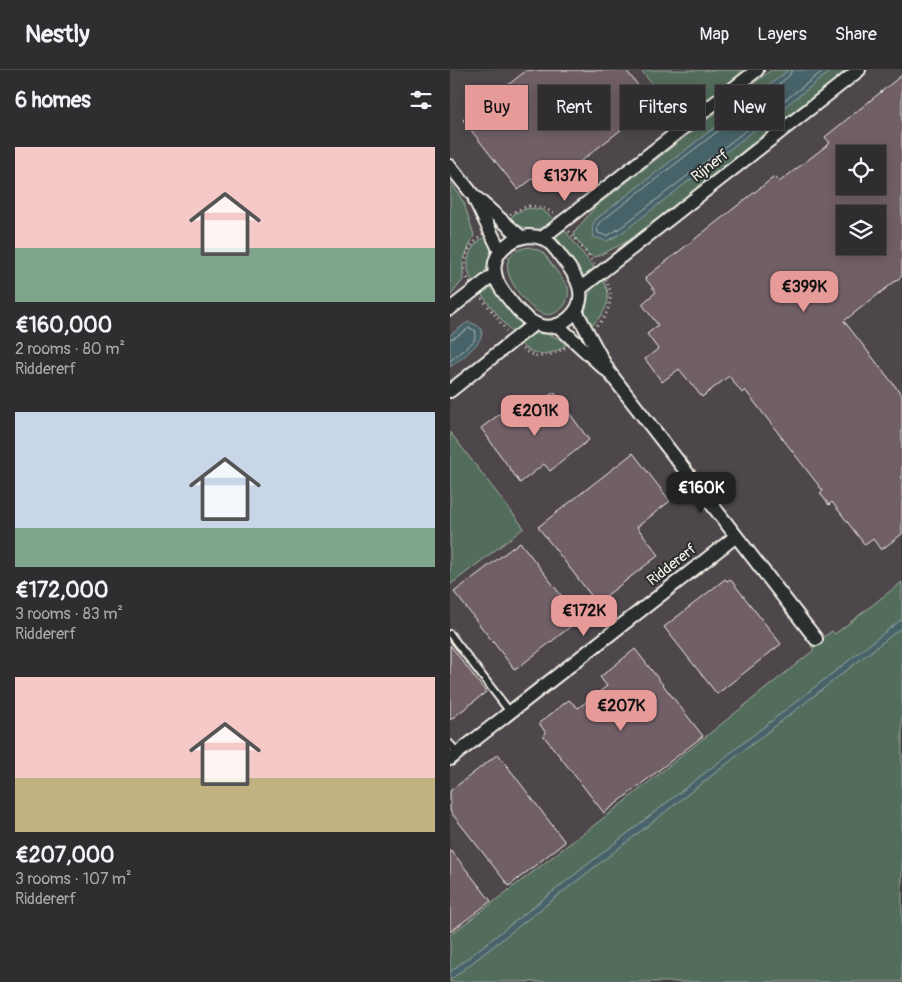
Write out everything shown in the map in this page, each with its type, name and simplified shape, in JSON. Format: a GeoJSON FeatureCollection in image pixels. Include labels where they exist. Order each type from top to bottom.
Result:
{"type":"FeatureCollection","features":[{"type":"Feature","properties":{"kind":"street"},"geometry":{"type":"LineString","coordinates":[[542,238],[757,70]]}},
{"type":"Feature","properties":{"kind":"street","name":"Rijnerf"},"geometry":{"type":"LineString","coordinates":[[581,288],[859,70]]}},
{"type":"Feature","properties":{"kind":"street"},"geometry":{"type":"LineString","coordinates":[[450,166],[473,195],[520,237]]}},
{"type":"Feature","properties":{"kind":"street"},"geometry":{"type":"LineString","coordinates":[[473,195],[500,251]]}},
{"type":"Feature","properties":{"kind":"street"},"geometry":{"type":"LineString","coordinates":[[520,237],[542,238],[553,246],[576,274],[581,288],[576,311],[566,321],[547,327],[534,324],[522,316],[500,287],[495,274],[496,261],[500,251],[512,240],[520,237]]}},
{"type":"Feature","properties":{"kind":"street"},"geometry":{"type":"LineString","coordinates":[[450,309],[495,274]]}},
{"type":"Feature","properties":{"kind":"street"},"geometry":{"type":"LineString","coordinates":[[576,311],[609,372],[816,640]]}},
{"type":"Feature","properties":{"kind":"street"},"geometry":{"type":"LineString","coordinates":[[450,391],[534,324]]}},
{"type":"Feature","properties":{"kind":"street"},"geometry":{"type":"LineString","coordinates":[[557,325],[609,372]]}},
{"type":"Feature","properties":{"kind":"street","name":"Riddererf"},"geometry":{"type":"LineString","coordinates":[[453,752],[510,712],[735,536]]}},
{"type":"Feature","properties":{"kind":"lane"},"geometry":{"type":"LineString","coordinates":[[450,634],[510,712]]}},
{"type":"Feature","properties":{"kind":"path"},"geometry":{"type":"LineString","coordinates":[[536,206],[548,210],[561,223],[601,273],[609,287],[609,308],[599,323],[575,342],[557,354],[544,357],[528,353],[521,348],[467,277],[465,270],[467,254],[474,243],[502,220],[521,208],[536,206]]}},
{"type":"Feature","properties":{"kind":"shaded area"},"geometry":{"type":"Polygon","coordinates":[[[450,70],[902,70],[902,623],[450,975],[450,70]]]}},
{"type":"Feature","properties":{"kind":"green space"},"geometry":{"type":"Polygon","coordinates":[[[641,70],[745,70],[726,85],[715,85],[715,93],[705,101],[705,85],[653,85],[641,70]]]}},
{"type":"Feature","properties":{"kind":"green space"},"geometry":{"type":"Polygon","coordinates":[[[771,70],[789,70],[770,85],[752,85],[771,70]]]}},
{"type":"Feature","properties":{"kind":"green space"},"geometry":{"type":"Polygon","coordinates":[[[832,70],[849,70],[784,121],[784,107],[832,70]]]}},
{"type":"Feature","properties":{"kind":"green space"},"geometry":{"type":"Polygon","coordinates":[[[715,114],[715,127],[595,220],[611,240],[754,130],[772,130],[632,239],[596,257],[589,255],[574,236],[574,233],[594,208],[694,130],[705,130],[705,121],[715,114]]]}},
{"type":"Feature","properties":{"kind":"green space"},"geometry":{"type":"Polygon","coordinates":[[[450,180],[464,203],[474,235],[463,261],[463,280],[450,296],[450,180]]]}},
{"type":"Feature","properties":{"kind":"green space"},"geometry":{"type":"Polygon","coordinates":[[[529,208],[542,210],[556,220],[538,229],[528,229],[510,219],[515,213],[529,208]]]}},
{"type":"Feature","properties":{"kind":"green space"},"geometry":{"type":"Polygon","coordinates":[[[563,228],[595,269],[586,277],[583,276],[553,236],[563,228]]]}},
{"type":"Feature","properties":{"kind":"green space"},"geometry":{"type":"Polygon","coordinates":[[[487,236],[490,250],[489,262],[483,273],[474,283],[468,270],[469,256],[475,244],[487,236]]]}},
{"type":"Feature","properties":{"kind":"green space"},"geometry":{"type":"Polygon","coordinates":[[[529,247],[541,251],[545,255],[568,287],[567,301],[556,312],[545,314],[530,305],[516,289],[509,274],[508,260],[512,254],[529,247]]]}},
{"type":"Feature","properties":{"kind":"green space"},"geometry":{"type":"Polygon","coordinates":[[[600,280],[606,286],[608,299],[600,317],[590,326],[586,314],[586,302],[591,290],[600,280]]]}},
{"type":"Feature","properties":{"kind":"green space"},"geometry":{"type":"Polygon","coordinates":[[[490,285],[523,325],[513,334],[481,294],[490,285]]]}},
{"type":"Feature","properties":{"kind":"green space"},"geometry":{"type":"Polygon","coordinates":[[[545,333],[558,338],[566,345],[555,351],[542,354],[530,351],[520,343],[531,335],[545,333]]]}},
{"type":"Feature","properties":{"kind":"green space"},"geometry":{"type":"Polygon","coordinates":[[[450,432],[524,528],[450,585],[450,432]]]}},
{"type":"Feature","properties":{"kind":"green space"},"geometry":{"type":"Polygon","coordinates":[[[902,582],[902,619],[450,972],[450,935],[610,813],[814,650],[811,646],[832,631],[835,634],[902,582]]]}},
{"type":"Feature","properties":{"kind":"green space"},"geometry":{"type":"Polygon","coordinates":[[[902,627],[902,982],[450,982],[450,980],[902,627]]]}},
{"type":"Feature","properties":{"kind":"water"},"geometry":{"type":"Polygon","coordinates":[[[789,70],[832,70],[784,107],[784,85],[770,85],[789,70]]]}},
{"type":"Feature","properties":{"kind":"water"},"geometry":{"type":"Polygon","coordinates":[[[715,127],[715,130],[755,130],[623,232],[607,241],[594,237],[592,227],[595,220],[715,127]]]}},
{"type":"Feature","properties":{"kind":"water"},"geometry":{"type":"Polygon","coordinates":[[[468,322],[478,326],[482,331],[481,337],[470,351],[450,367],[450,335],[468,322]]]}},
{"type":"Feature","properties":{"kind":"water"},"geometry":{"type":"Polygon","coordinates":[[[902,619],[902,627],[450,980],[450,972],[902,619]]]}},
{"type":"Feature","properties":{"kind":"building"},"geometry":{"type":"Polygon","coordinates":[[[527,70],[626,70],[638,85],[620,85],[621,130],[554,182],[545,169],[518,190],[471,130],[528,130],[528,85],[508,85],[527,70]]]}},
{"type":"Feature","properties":{"kind":"building"},"geometry":{"type":"Polygon","coordinates":[[[902,75],[902,276],[844,321],[902,395],[902,534],[881,550],[873,539],[865,545],[832,502],[829,505],[820,493],[823,491],[745,390],[742,393],[729,376],[702,397],[679,369],[662,382],[645,359],[658,349],[647,334],[658,325],[642,304],[656,292],[645,278],[774,177],[779,182],[830,143],[825,137],[902,75]]]}},
{"type":"Feature","properties":{"kind":"building"},"geometry":{"type":"Polygon","coordinates":[[[554,392],[589,440],[550,471],[544,464],[520,483],[481,428],[514,403],[522,416],[554,392]]]}},
{"type":"Feature","properties":{"kind":"building"},"geometry":{"type":"Polygon","coordinates":[[[633,453],[670,501],[637,527],[659,555],[597,603],[538,527],[633,453]]]}},
{"type":"Feature","properties":{"kind":"building"},"geometry":{"type":"Polygon","coordinates":[[[520,542],[564,599],[555,606],[570,627],[515,670],[454,592],[520,542]]]}},
{"type":"Feature","properties":{"kind":"building"},"geometry":{"type":"Polygon","coordinates":[[[725,579],[727,581],[730,579],[781,644],[717,694],[664,627],[725,579]]]}},
{"type":"Feature","properties":{"kind":"building"},"geometry":{"type":"Polygon","coordinates":[[[450,645],[486,692],[450,720],[450,645]]]}},
{"type":"Feature","properties":{"kind":"building"},"geometry":{"type":"Polygon","coordinates":[[[635,649],[703,736],[604,813],[543,735],[546,733],[539,723],[569,700],[578,708],[607,686],[600,677],[635,649]]]}},
{"type":"Feature","properties":{"kind":"building"},"geometry":{"type":"Polygon","coordinates":[[[498,754],[565,842],[509,886],[450,811],[450,791],[498,754]]]}},
{"type":"Feature","properties":{"kind":"building"},"geometry":{"type":"Polygon","coordinates":[[[450,849],[491,901],[450,932],[450,849]]]}}]}
